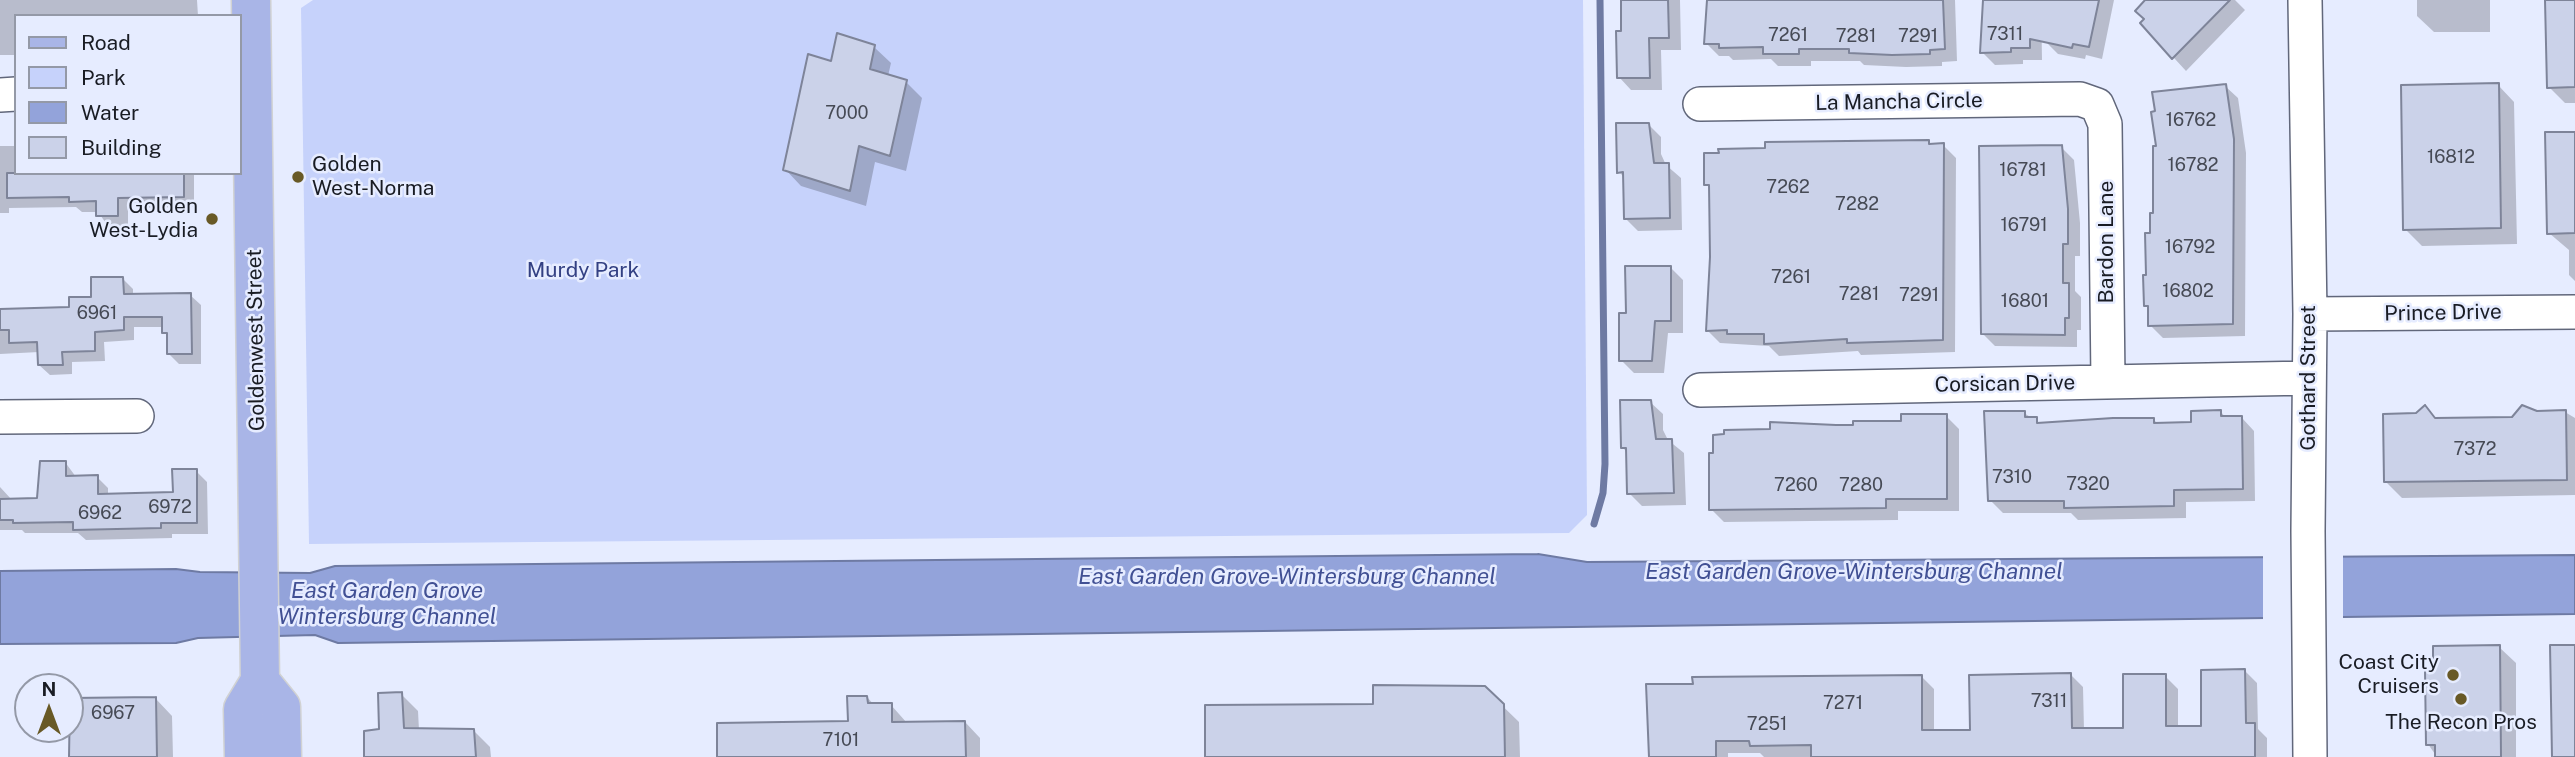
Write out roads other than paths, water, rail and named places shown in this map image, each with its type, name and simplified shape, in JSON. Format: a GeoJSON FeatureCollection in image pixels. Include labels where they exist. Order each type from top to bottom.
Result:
{"type":"FeatureCollection","features":[{"type":"Feature","properties":{"kind":"main road","name":"Goldenwest Street"},"geometry":{"type":"LineString","coordinates":[[251,0],[246,90],[260,681]]}},
{"type":"Feature","properties":{"kind":"main road"},"geometry":{"type":"LineString","coordinates":[[244,757],[243,709],[260,681],[281,707],[282,757]]}},
{"type":"Feature","properties":{"kind":"street","name":"Gothard Street"},"geometry":{"type":"LineString","coordinates":[[2305,0],[2310,314],[2310,757]]}},
{"type":"Feature","properties":{"kind":"street","name":"La Mancha Circle"},"geometry":{"type":"LineString","coordinates":[[1700,104],[2080,99],[2097,105]]}},
{"type":"Feature","properties":{"kind":"street","name":"Bardon Lane"},"geometry":{"type":"LineString","coordinates":[[2097,105],[2105,124],[2108,381]]}},
{"type":"Feature","properties":{"kind":"street","name":"Prince Drive"},"geometry":{"type":"LineString","coordinates":[[2310,314],[2575,312]]}},
{"type":"Feature","properties":{"kind":"street","name":"Corsican Drive"},"geometry":{"type":"LineString","coordinates":[[1700,390],[2309,378]]}},
{"type":"Feature","properties":{"kind":"street"},"geometry":{"type":"LineString","coordinates":[[0,417],[137,416]]}},
{"type":"Feature","properties":{"kind":"water","name":"East Garden Grove Wintersburg Channel"},"geometry":{"type":"Polygon","coordinates":[[[1538,554],[1587,562],[2575,555],[2575,614],[338,643],[315,635],[198,638],[176,643],[0,644],[0,571],[176,569],[200,572],[310,573],[335,566],[1538,554]]]}},
{"type":"Feature","properties":{"kind":"waterway"},"geometry":{"type":"LineString","coordinates":[[1594,524],[1603,493],[1605,464],[1600,0]]}},
{"type":"Feature","properties":{"kind":"place","name":"Golden West-Norma"},"geometry":{"type":"Point","coordinates":[298,177]}},
{"type":"Feature","properties":{"kind":"place","name":"Golden West-Lydia"},"geometry":{"type":"Point","coordinates":[212,219]}},
{"type":"Feature","properties":{"kind":"place","name":"Coast City Cruisers"},"geometry":{"type":"Point","coordinates":[2453,675]}},
{"type":"Feature","properties":{"kind":"place","name":"The Recon Pros"},"geometry":{"type":"Point","coordinates":[2461,699]}},
{"type":"Feature","properties":{"kind":"park label","name":"Murdy Park"},"geometry":{"type":"Point","coordinates":[583,271]}},
{"type":"Feature","properties":{"kind":"water label","name":"East Garden Grove-Wintersburg Channel"},"geometry":{"type":"Point","coordinates":[1854,572]}},
{"type":"Feature","properties":{"kind":"water label","name":"East Garden Grove-Wintersburg Channel"},"geometry":{"type":"Point","coordinates":[1287,577]}}]}
